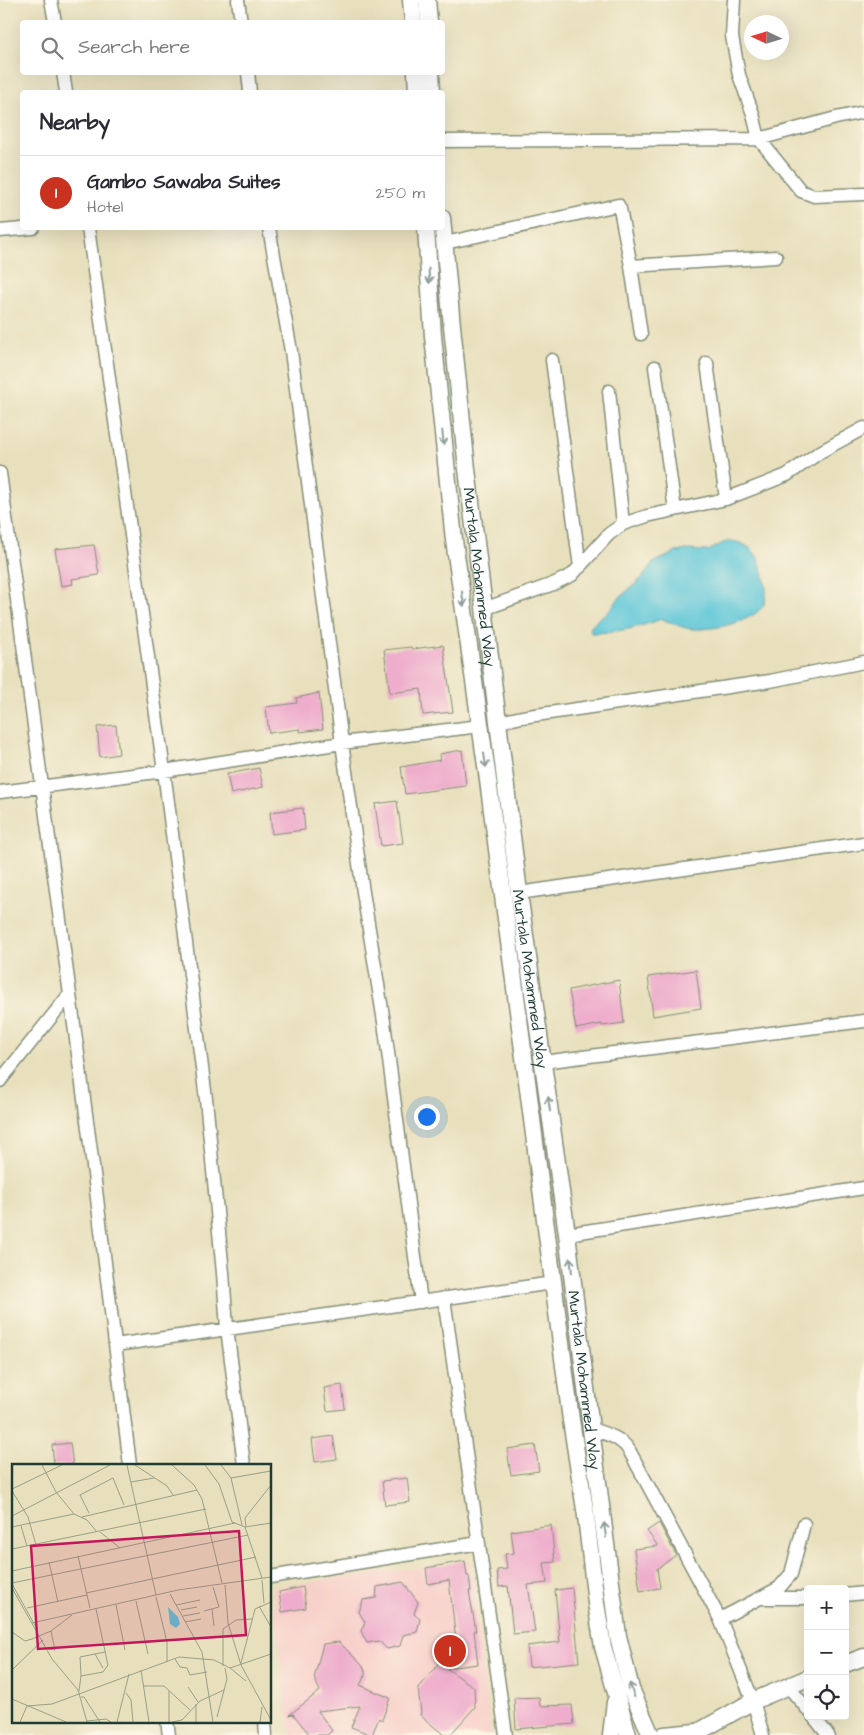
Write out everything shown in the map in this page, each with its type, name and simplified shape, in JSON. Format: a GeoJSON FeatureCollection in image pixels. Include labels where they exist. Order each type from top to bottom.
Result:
{"type":"FeatureCollection","features":[{"type":"Feature","properties":{"kind":"main road"},"geometry":{"type":"LineString","coordinates":[[412,0],[412,20]]}},
{"type":"Feature","properties":{"kind":"main road"},"geometry":{"type":"LineString","coordinates":[[428,0],[429,20]]}},
{"type":"Feature","properties":{"kind":"main road"},"geometry":{"type":"LineString","coordinates":[[416,75],[417,90]]}},
{"type":"Feature","properties":{"kind":"main road"},"geometry":{"type":"LineString","coordinates":[[431,75],[432,90]]}},
{"type":"Feature","properties":{"kind":"main road","name":"Murtala Mohammed Way"},"geometry":{"type":"LineString","coordinates":[[426,230],[433,336],[454,540],[571,1420],[603,1647],[628,1735]]}},
{"type":"Feature","properties":{"kind":"main road","name":"Murtala Mohammed Way"},"geometry":{"type":"LineString","coordinates":[[443,230],[454,345],[484,609],[519,893],[567,1234],[590,1429],[618,1636],[631,1689],[651,1735]]}},
{"type":"Feature","properties":{"kind":"main road"},"geometry":{"type":"LineString","coordinates":[[849,1663],[864,1657]]}},
{"type":"Feature","properties":{"kind":"main road"},"geometry":{"type":"LineString","coordinates":[[664,1735],[694,1734],[753,1701],[771,1695],[787,1685],[804,1679]]}},
{"type":"Feature","properties":{"kind":"main road"},"geometry":{"type":"LineString","coordinates":[[611,1735],[616,1694]]}},
{"type":"Feature","properties":{"kind":"street"},"geometry":{"type":"LineString","coordinates":[[51,0],[55,20]]}},
{"type":"Feature","properties":{"kind":"street"},"geometry":{"type":"LineString","coordinates":[[238,0],[241,20]]}},
{"type":"Feature","properties":{"kind":"street"},"geometry":{"type":"LineString","coordinates":[[734,0],[732,36],[739,75],[754,114],[759,139],[801,191],[814,196],[864,194]]}},
{"type":"Feature","properties":{"kind":"street"},"geometry":{"type":"LineString","coordinates":[[63,75],[66,90]]}},
{"type":"Feature","properties":{"kind":"street"},"geometry":{"type":"LineString","coordinates":[[248,75],[250,90]]}},
{"type":"Feature","properties":{"kind":"street"},"geometry":{"type":"LineString","coordinates":[[445,142],[759,139],[864,112]]}},
{"type":"Feature","properties":{"kind":"street"},"geometry":{"type":"LineString","coordinates":[[445,243],[618,205],[631,266],[641,334]]}},
{"type":"Feature","properties":{"kind":"street"},"geometry":{"type":"LineString","coordinates":[[0,231],[20,229]]}},
{"type":"Feature","properties":{"kind":"street"},"geometry":{"type":"LineString","coordinates":[[88,230],[164,771],[206,1099],[227,1328],[244,1464]]}},
{"type":"Feature","properties":{"kind":"street"},"geometry":{"type":"LineString","coordinates":[[270,230],[291,351],[342,744],[385,1031],[421,1302]]}},
{"type":"Feature","properties":{"kind":"street"},"geometry":{"type":"LineString","coordinates":[[631,266],[776,257]]}},
{"type":"Feature","properties":{"kind":"street"},"geometry":{"type":"LineString","coordinates":[[552,360],[580,567]]}},
{"type":"Feature","properties":{"kind":"street"},"geometry":{"type":"LineString","coordinates":[[707,363],[726,499]]}},
{"type":"Feature","properties":{"kind":"street"},"geometry":{"type":"LineString","coordinates":[[655,367],[675,510]]}},
{"type":"Feature","properties":{"kind":"street"},"geometry":{"type":"LineString","coordinates":[[609,391],[623,524]]}},
{"type":"Feature","properties":{"kind":"street"},"geometry":{"type":"LineString","coordinates":[[484,609],[553,584],[572,575],[609,534],[623,524],[647,516],[726,499],[787,475],[820,452],[864,428]]}},
{"type":"Feature","properties":{"kind":"street"},"geometry":{"type":"LineString","coordinates":[[0,473],[93,1166],[130,1464]]}},
{"type":"Feature","properties":{"kind":"street"},"geometry":{"type":"LineString","coordinates":[[499,722],[522,717],[770,681],[864,662]]}},
{"type":"Feature","properties":{"kind":"street"},"geometry":{"type":"LineString","coordinates":[[0,792],[164,771],[342,744],[480,726]]}},
{"type":"Feature","properties":{"kind":"street"},"geometry":{"type":"LineString","coordinates":[[519,893],[864,843]]}},
{"type":"Feature","properties":{"kind":"street"},"geometry":{"type":"LineString","coordinates":[[0,1081],[70,995]]}},
{"type":"Feature","properties":{"kind":"street"},"geometry":{"type":"LineString","coordinates":[[543,1062],[864,1021]]}},
{"type":"Feature","properties":{"kind":"street"},"geometry":{"type":"LineString","coordinates":[[567,1234],[864,1188]]}},
{"type":"Feature","properties":{"kind":"street"},"geometry":{"type":"LineString","coordinates":[[115,1345],[553,1283]]}},
{"type":"Feature","properties":{"kind":"street"},"geometry":{"type":"LineString","coordinates":[[444,1298],[506,1735]]}},
{"type":"Feature","properties":{"kind":"street"},"geometry":{"type":"LineString","coordinates":[[590,1429],[616,1437],[630,1450],[720,1619],[753,1701],[763,1735]]}},
{"type":"Feature","properties":{"kind":"street"},"geometry":{"type":"LineString","coordinates":[[720,1619],[779,1588],[791,1574],[804,1524]]}},
{"type":"Feature","properties":{"kind":"street"},"geometry":{"type":"LineString","coordinates":[[271,1577],[479,1543]]}},
{"type":"Feature","properties":{"kind":"street"},"geometry":{"type":"LineString","coordinates":[[849,1595],[864,1593]]}},
{"type":"Feature","properties":{"kind":"street"},"geometry":{"type":"LineString","coordinates":[[760,1598],[804,1598]]}},
{"type":"Feature","properties":{"kind":"street"},"geometry":{"type":"LineString","coordinates":[[787,1685],[804,1705]]}},
{"type":"Feature","properties":{"kind":"street"},"geometry":{"type":"LineString","coordinates":[[816,1720],[828,1735]]}},
{"type":"Feature","properties":{"kind":"street"},"geometry":{"type":"LineString","coordinates":[[167,1722],[169,1735]]}},
{"type":"Feature","properties":{"kind":"street"},"geometry":{"type":"LineString","coordinates":[[265,1722],[266,1735]]}},
{"type":"Feature","properties":{"kind":"shaded area"},"geometry":{"type":"Polygon","coordinates":[[[470,1561],[491,1735],[290,1735],[272,1587],[470,1561]]]}},
{"type":"Feature","properties":{"kind":"water"},"geometry":{"type":"Polygon","coordinates":[[[727,541],[740,543],[751,549],[762,567],[766,599],[764,604],[752,616],[733,624],[712,628],[690,629],[661,619],[626,629],[591,633],[590,628],[608,612],[620,597],[642,578],[653,563],[676,552],[686,550],[708,551],[727,541]]]}},
{"type":"Feature","properties":{"kind":"building"},"geometry":{"type":"Polygon","coordinates":[[[94,545],[99,575],[72,579],[73,584],[61,586],[55,549],[94,545]]]}},
{"type":"Feature","properties":{"kind":"building"},"geometry":{"type":"Polygon","coordinates":[[[443,645],[453,712],[423,715],[421,689],[390,693],[384,650],[443,645]]]}},
{"type":"Feature","properties":{"kind":"building"},"geometry":{"type":"Polygon","coordinates":[[[319,693],[323,729],[300,732],[300,729],[269,733],[266,707],[297,703],[296,698],[319,693]]]}},
{"type":"Feature","properties":{"kind":"building"},"geometry":{"type":"Polygon","coordinates":[[[116,725],[119,754],[100,757],[97,727],[116,725]]]}},
{"type":"Feature","properties":{"kind":"building"},"geometry":{"type":"Polygon","coordinates":[[[462,750],[466,786],[405,794],[401,767],[440,760],[439,754],[462,750]]]}},
{"type":"Feature","properties":{"kind":"building"},"geometry":{"type":"Polygon","coordinates":[[[259,768],[263,787],[231,794],[227,774],[259,768]]]}},
{"type":"Feature","properties":{"kind":"building"},"geometry":{"type":"Polygon","coordinates":[[[397,801],[403,843],[381,846],[375,804],[397,801]]]}},
{"type":"Feature","properties":{"kind":"building"},"geometry":{"type":"Polygon","coordinates":[[[303,808],[305,830],[272,834],[270,812],[303,808]]]}},
{"type":"Feature","properties":{"kind":"building"},"geometry":{"type":"Polygon","coordinates":[[[696,970],[701,1008],[653,1016],[648,977],[696,970]]]}},
{"type":"Feature","properties":{"kind":"building"},"geometry":{"type":"Polygon","coordinates":[[[619,980],[624,1023],[602,1026],[602,1024],[576,1029],[569,990],[619,980]]]}},
{"type":"Feature","properties":{"kind":"building"},"geometry":{"type":"Polygon","coordinates":[[[342,1385],[345,1409],[327,1411],[324,1388],[342,1385]]]}},
{"type":"Feature","properties":{"kind":"building"},"geometry":{"type":"Polygon","coordinates":[[[333,1436],[337,1459],[315,1462],[312,1439],[333,1436]]]}},
{"type":"Feature","properties":{"kind":"building"},"geometry":{"type":"Polygon","coordinates":[[[70,1443],[73,1464],[54,1464],[52,1445],[70,1443]]]}},
{"type":"Feature","properties":{"kind":"building"},"geometry":{"type":"Polygon","coordinates":[[[535,1445],[539,1471],[511,1475],[507,1449],[535,1445]]]}},
{"type":"Feature","properties":{"kind":"building"},"geometry":{"type":"Polygon","coordinates":[[[407,1478],[410,1502],[385,1505],[382,1481],[407,1478]]]}},
{"type":"Feature","properties":{"kind":"building"},"geometry":{"type":"Polygon","coordinates":[[[659,1523],[676,1555],[657,1569],[660,1588],[640,1591],[634,1549],[658,1546],[647,1531],[659,1523]]]}},
{"type":"Feature","properties":{"kind":"building"},"geometry":{"type":"Polygon","coordinates":[[[551,1525],[555,1562],[544,1563],[547,1583],[528,1585],[535,1632],[513,1634],[508,1586],[499,1587],[497,1570],[507,1569],[505,1554],[514,1553],[511,1531],[551,1525]]]}},
{"type":"Feature","properties":{"kind":"building"},"geometry":{"type":"Polygon","coordinates":[[[465,1561],[471,1591],[469,1591],[476,1631],[474,1631],[478,1664],[446,1668],[474,1687],[475,1707],[450,1735],[444,1735],[420,1715],[418,1689],[438,1665],[437,1653],[457,1650],[449,1580],[428,1584],[426,1568],[465,1561]]]}},
{"type":"Feature","properties":{"kind":"building"},"geometry":{"type":"Polygon","coordinates":[[[403,1582],[418,1602],[414,1614],[420,1619],[417,1632],[403,1635],[400,1646],[387,1649],[379,1641],[367,1643],[361,1631],[365,1622],[359,1612],[363,1600],[376,1598],[377,1587],[403,1582]]]}},
{"type":"Feature","properties":{"kind":"building"},"geometry":{"type":"Polygon","coordinates":[[[303,1587],[306,1608],[282,1612],[279,1592],[303,1587]]]}},
{"type":"Feature","properties":{"kind":"building"},"geometry":{"type":"Polygon","coordinates":[[[572,1588],[579,1662],[529,1667],[527,1646],[560,1642],[555,1590],[572,1588]]]}},
{"type":"Feature","properties":{"kind":"building"},"geometry":{"type":"Polygon","coordinates":[[[339,1642],[365,1670],[365,1676],[360,1685],[390,1698],[382,1720],[379,1718],[372,1735],[351,1727],[360,1706],[318,1711],[332,1731],[327,1735],[310,1735],[293,1714],[289,1715],[320,1691],[314,1678],[323,1644],[339,1642]]]}},
{"type":"Feature","properties":{"kind":"building"},"geometry":{"type":"Polygon","coordinates":[[[539,1697],[540,1706],[572,1705],[574,1724],[516,1729],[514,1698],[539,1697]]]}},
{"type":"Feature","properties":{"kind":"place","name":"Gambo Sawaba Suites"},"geometry":{"type":"Point","coordinates":[450,1651]}}]}
